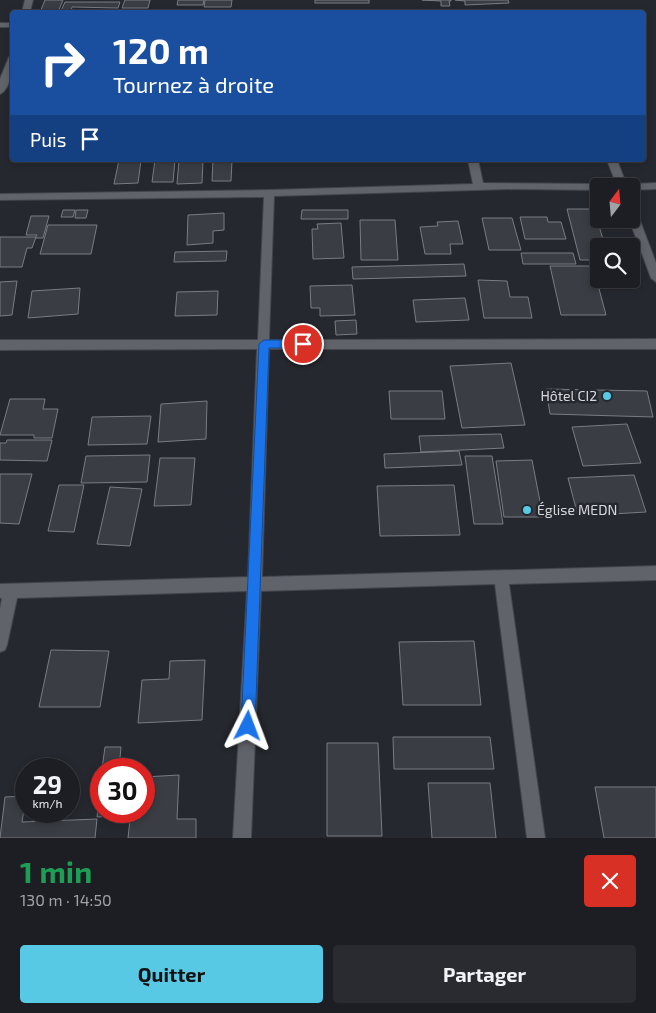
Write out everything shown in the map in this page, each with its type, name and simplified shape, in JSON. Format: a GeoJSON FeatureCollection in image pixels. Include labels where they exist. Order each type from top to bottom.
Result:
{"type":"FeatureCollection","features":[{"type":"Feature","properties":{"kind":"street"},"geometry":{"type":"LineString","coordinates":[[0,91],[10,64]]}},
{"type":"Feature","properties":{"kind":"street"},"geometry":{"type":"LineString","coordinates":[[473,162],[479,187]]}},
{"type":"Feature","properties":{"kind":"street"},"geometry":{"type":"LineString","coordinates":[[613,162],[619,178]]}},
{"type":"Feature","properties":{"kind":"street"},"geometry":{"type":"LineString","coordinates":[[640,187],[656,186]]}},
{"type":"Feature","properties":{"kind":"street"},"geometry":{"type":"LineString","coordinates":[[0,197],[269,194],[479,187],[590,187]]}},
{"type":"Feature","properties":{"kind":"street"},"geometry":{"type":"LineString","coordinates":[[242,838],[252,651],[269,194]]}},
{"type":"Feature","properties":{"kind":"street"},"geometry":{"type":"LineString","coordinates":[[638,228],[656,278]]}},
{"type":"Feature","properties":{"kind":"street"},"geometry":{"type":"LineString","coordinates":[[0,345],[656,344]]}},
{"type":"Feature","properties":{"kind":"street"},"geometry":{"type":"LineString","coordinates":[[0,645],[6,591],[656,573]]}},
{"type":"Feature","properties":{"kind":"street"},"geometry":{"type":"LineString","coordinates":[[501,578],[536,838]]}},
{"type":"Feature","properties":{"kind":"building"},"geometry":{"type":"Polygon","coordinates":[[[45,0],[63,0],[59,10],[41,10],[45,0]]]}},
{"type":"Feature","properties":{"kind":"building"},"geometry":{"type":"Polygon","coordinates":[[[125,0],[150,0],[148,8],[122,8],[125,0]]]}},
{"type":"Feature","properties":{"kind":"building"},"geometry":{"type":"Polygon","coordinates":[[[178,0],[204,0],[203,5],[177,5],[178,0]]]}},
{"type":"Feature","properties":{"kind":"building"},"geometry":{"type":"Polygon","coordinates":[[[205,0],[232,0],[231,7],[204,7],[205,0]]]}},
{"type":"Feature","properties":{"kind":"building"},"geometry":{"type":"Polygon","coordinates":[[[315,0],[369,0],[369,3],[315,3],[315,0]]]}},
{"type":"Feature","properties":{"kind":"building"},"geometry":{"type":"Polygon","coordinates":[[[422,0],[451,1],[449,1],[450,6],[441,6],[441,1],[422,0]]]}},
{"type":"Feature","properties":{"kind":"building"},"geometry":{"type":"Polygon","coordinates":[[[455,0],[508,0],[509,3],[465,5],[465,1],[455,0]]]}},
{"type":"Feature","properties":{"kind":"building"},"geometry":{"type":"Polygon","coordinates":[[[65,2],[120,2],[118,8],[72,7],[71,10],[61,10],[65,2]]]}},
{"type":"Feature","properties":{"kind":"building"},"geometry":{"type":"Polygon","coordinates":[[[119,162],[141,162],[138,183],[114,184],[119,162]]]}},
{"type":"Feature","properties":{"kind":"building"},"geometry":{"type":"Polygon","coordinates":[[[155,162],[175,162],[173,182],[152,182],[155,162]]]}},
{"type":"Feature","properties":{"kind":"building"},"geometry":{"type":"Polygon","coordinates":[[[179,162],[203,162],[202,183],[177,184],[179,162]]]}},
{"type":"Feature","properties":{"kind":"building"},"geometry":{"type":"Polygon","coordinates":[[[213,162],[232,162],[231,181],[212,181],[213,162]]]}},
{"type":"Feature","properties":{"kind":"building"},"geometry":{"type":"Polygon","coordinates":[[[567,209],[590,209],[590,228],[600,228],[603,238],[590,238],[590,260],[580,260],[567,209]]]}},
{"type":"Feature","properties":{"kind":"building"},"geometry":{"type":"Polygon","coordinates":[[[63,210],[75,210],[73,217],[61,217],[63,210]]]}},
{"type":"Feature","properties":{"kind":"building"},"geometry":{"type":"Polygon","coordinates":[[[76,210],[88,210],[86,218],[75,218],[76,210]]]}},
{"type":"Feature","properties":{"kind":"building"},"geometry":{"type":"Polygon","coordinates":[[[302,210],[348,210],[348,219],[301,219],[302,210]]]}},
{"type":"Feature","properties":{"kind":"building"},"geometry":{"type":"Polygon","coordinates":[[[224,213],[224,230],[213,231],[213,243],[187,245],[188,215],[224,213]]]}},
{"type":"Feature","properties":{"kind":"building"},"geometry":{"type":"Polygon","coordinates":[[[31,216],[49,216],[43,238],[35,238],[37,235],[26,235],[31,216]]]}},
{"type":"Feature","properties":{"kind":"building"},"geometry":{"type":"Polygon","coordinates":[[[520,217],[547,217],[548,222],[561,222],[566,239],[525,239],[520,217]]]}},
{"type":"Feature","properties":{"kind":"building"},"geometry":{"type":"Polygon","coordinates":[[[482,218],[512,218],[521,250],[489,250],[482,218]]]}},
{"type":"Feature","properties":{"kind":"building"},"geometry":{"type":"Polygon","coordinates":[[[360,220],[395,220],[398,260],[361,260],[360,220]]]}},
{"type":"Feature","properties":{"kind":"building"},"geometry":{"type":"Polygon","coordinates":[[[458,221],[463,244],[450,244],[451,254],[425,254],[420,227],[438,226],[437,222],[458,221]]]}},
{"type":"Feature","properties":{"kind":"building"},"geometry":{"type":"Polygon","coordinates":[[[341,223],[344,258],[313,259],[312,229],[318,229],[317,224],[341,223]]]}},
{"type":"Feature","properties":{"kind":"building"},"geometry":{"type":"Polygon","coordinates":[[[48,225],[97,225],[91,254],[40,254],[48,225]]]}},
{"type":"Feature","properties":{"kind":"building"},"geometry":{"type":"Polygon","coordinates":[[[0,237],[36,237],[32,248],[27,248],[22,267],[0,267],[0,237]]]}},
{"type":"Feature","properties":{"kind":"building"},"geometry":{"type":"Polygon","coordinates":[[[227,251],[226,261],[174,262],[175,252],[227,251]]]}},
{"type":"Feature","properties":{"kind":"building"},"geometry":{"type":"Polygon","coordinates":[[[521,253],[573,253],[576,264],[523,264],[521,253]]]}},
{"type":"Feature","properties":{"kind":"building"},"geometry":{"type":"Polygon","coordinates":[[[464,264],[466,276],[353,279],[352,267],[464,264]]]}},
{"type":"Feature","properties":{"kind":"building"},"geometry":{"type":"Polygon","coordinates":[[[550,266],[590,266],[590,288],[599,288],[606,315],[561,315],[550,266]]]}},
{"type":"Feature","properties":{"kind":"building"},"geometry":{"type":"Polygon","coordinates":[[[478,280],[507,281],[510,297],[528,297],[532,318],[484,318],[478,280]]]}},
{"type":"Feature","properties":{"kind":"building"},"geometry":{"type":"Polygon","coordinates":[[[17,281],[12,315],[0,316],[0,282],[17,281]]]}},
{"type":"Feature","properties":{"kind":"building"},"geometry":{"type":"Polygon","coordinates":[[[352,285],[355,315],[320,316],[320,308],[311,308],[310,286],[352,285]]]}},
{"type":"Feature","properties":{"kind":"building"},"geometry":{"type":"Polygon","coordinates":[[[80,288],[78,314],[28,318],[32,291],[80,288]]]}},
{"type":"Feature","properties":{"kind":"building"},"geometry":{"type":"Polygon","coordinates":[[[218,291],[217,315],[175,316],[177,292],[218,291]]]}},
{"type":"Feature","properties":{"kind":"building"},"geometry":{"type":"Polygon","coordinates":[[[465,298],[469,320],[416,322],[413,300],[465,298]]]}},
{"type":"Feature","properties":{"kind":"building"},"geometry":{"type":"Polygon","coordinates":[[[356,320],[357,334],[336,335],[335,321],[356,320]]]}},
{"type":"Feature","properties":{"kind":"building"},"geometry":{"type":"Polygon","coordinates":[[[511,363],[525,425],[462,428],[450,366],[511,363]]]}},
{"type":"Feature","properties":{"kind":"building"},"geometry":{"type":"Polygon","coordinates":[[[546,389],[647,391],[653,417],[550,414],[546,389]]]}},
{"type":"Feature","properties":{"kind":"building"},"geometry":{"type":"Polygon","coordinates":[[[389,391],[442,391],[445,419],[391,419],[389,391]]]}},
{"type":"Feature","properties":{"kind":"building"},"geometry":{"type":"Polygon","coordinates":[[[10,399],[45,399],[43,409],[58,409],[52,438],[34,438],[34,435],[0,435],[10,399]]]}},
{"type":"Feature","properties":{"kind":"building"},"geometry":{"type":"Polygon","coordinates":[[[207,401],[206,439],[158,442],[161,404],[207,401]]]}},
{"type":"Feature","properties":{"kind":"building"},"geometry":{"type":"Polygon","coordinates":[[[151,416],[147,444],[88,445],[92,417],[151,416]]]}},
{"type":"Feature","properties":{"kind":"building"},"geometry":{"type":"Polygon","coordinates":[[[627,424],[641,463],[583,466],[572,427],[627,424]]]}},
{"type":"Feature","properties":{"kind":"building"},"geometry":{"type":"Polygon","coordinates":[[[501,434],[504,448],[421,452],[419,436],[501,434]]]}},
{"type":"Feature","properties":{"kind":"building"},"geometry":{"type":"Polygon","coordinates":[[[7,440],[52,440],[47,461],[0,460],[0,443],[6,443],[7,440]]]}},
{"type":"Feature","properties":{"kind":"building"},"geometry":{"type":"Polygon","coordinates":[[[459,451],[462,465],[385,468],[384,454],[459,451]]]}},
{"type":"Feature","properties":{"kind":"building"},"geometry":{"type":"Polygon","coordinates":[[[150,455],[147,482],[81,483],[86,456],[150,455]]]}},
{"type":"Feature","properties":{"kind":"building"},"geometry":{"type":"Polygon","coordinates":[[[465,456],[492,456],[503,524],[474,524],[465,456]]]}},
{"type":"Feature","properties":{"kind":"building"},"geometry":{"type":"Polygon","coordinates":[[[160,458],[195,458],[191,505],[154,506],[160,458]]]}},
{"type":"Feature","properties":{"kind":"building"},"geometry":{"type":"Polygon","coordinates":[[[532,460],[543,517],[504,517],[496,461],[532,460]]]}},
{"type":"Feature","properties":{"kind":"building"},"geometry":{"type":"Polygon","coordinates":[[[0,474],[32,474],[19,524],[0,523],[0,474]]]}},
{"type":"Feature","properties":{"kind":"building"},"geometry":{"type":"Polygon","coordinates":[[[634,475],[646,512],[578,516],[568,478],[634,475]]]}},
{"type":"Feature","properties":{"kind":"building"},"geometry":{"type":"Polygon","coordinates":[[[59,485],[84,485],[74,532],[48,531],[59,485]]]}},
{"type":"Feature","properties":{"kind":"building"},"geometry":{"type":"Polygon","coordinates":[[[454,485],[460,535],[380,536],[377,486],[454,485]]]}},
{"type":"Feature","properties":{"kind":"building"},"geometry":{"type":"Polygon","coordinates":[[[110,487],[142,489],[130,546],[97,544],[110,487]]]}},
{"type":"Feature","properties":{"kind":"building"},"geometry":{"type":"Polygon","coordinates":[[[474,641],[481,705],[403,705],[399,642],[474,641]]]}},
{"type":"Feature","properties":{"kind":"building"},"geometry":{"type":"Polygon","coordinates":[[[51,650],[109,651],[100,707],[39,707],[51,650]]]}},
{"type":"Feature","properties":{"kind":"building"},"geometry":{"type":"Polygon","coordinates":[[[205,660],[202,720],[138,723],[142,680],[169,679],[170,661],[205,660]]]}},
{"type":"Feature","properties":{"kind":"building"},"geometry":{"type":"Polygon","coordinates":[[[393,737],[490,737],[494,769],[394,769],[393,737]]]}},
{"type":"Feature","properties":{"kind":"building"},"geometry":{"type":"Polygon","coordinates":[[[327,743],[378,743],[382,836],[327,836],[327,743]]]}},
{"type":"Feature","properties":{"kind":"building"},"geometry":{"type":"Polygon","coordinates":[[[105,747],[121,747],[120,758],[104,758],[105,747]]]}},
{"type":"Feature","properties":{"kind":"building"},"geometry":{"type":"Polygon","coordinates":[[[179,775],[177,819],[196,819],[196,838],[128,838],[130,823],[155,823],[155,776],[179,775]]]}},
{"type":"Feature","properties":{"kind":"building"},"geometry":{"type":"Polygon","coordinates":[[[428,783],[490,783],[496,838],[432,838],[428,783]]]}},
{"type":"Feature","properties":{"kind":"building"},"geometry":{"type":"Polygon","coordinates":[[[595,787],[656,787],[656,838],[604,838],[595,787]]]}},
{"type":"Feature","properties":{"kind":"building"},"geometry":{"type":"Polygon","coordinates":[[[5,797],[15,797],[15,823],[80,823],[80,820],[90,819],[90,823],[97,823],[95,838],[0,838],[5,797]]]}},
{"type":"Feature","properties":{"kind":"place","name":"Hôtel CI2"},"geometry":{"type":"Point","coordinates":[607,396]}},
{"type":"Feature","properties":{"kind":"place","name":"Église MEDN"},"geometry":{"type":"Point","coordinates":[527,510]}},
{"type":"Feature","properties":{"kind":"route"},"geometry":{"type":"LineString","coordinates":[[248,726],[264,344],[303,344]]}}]}
